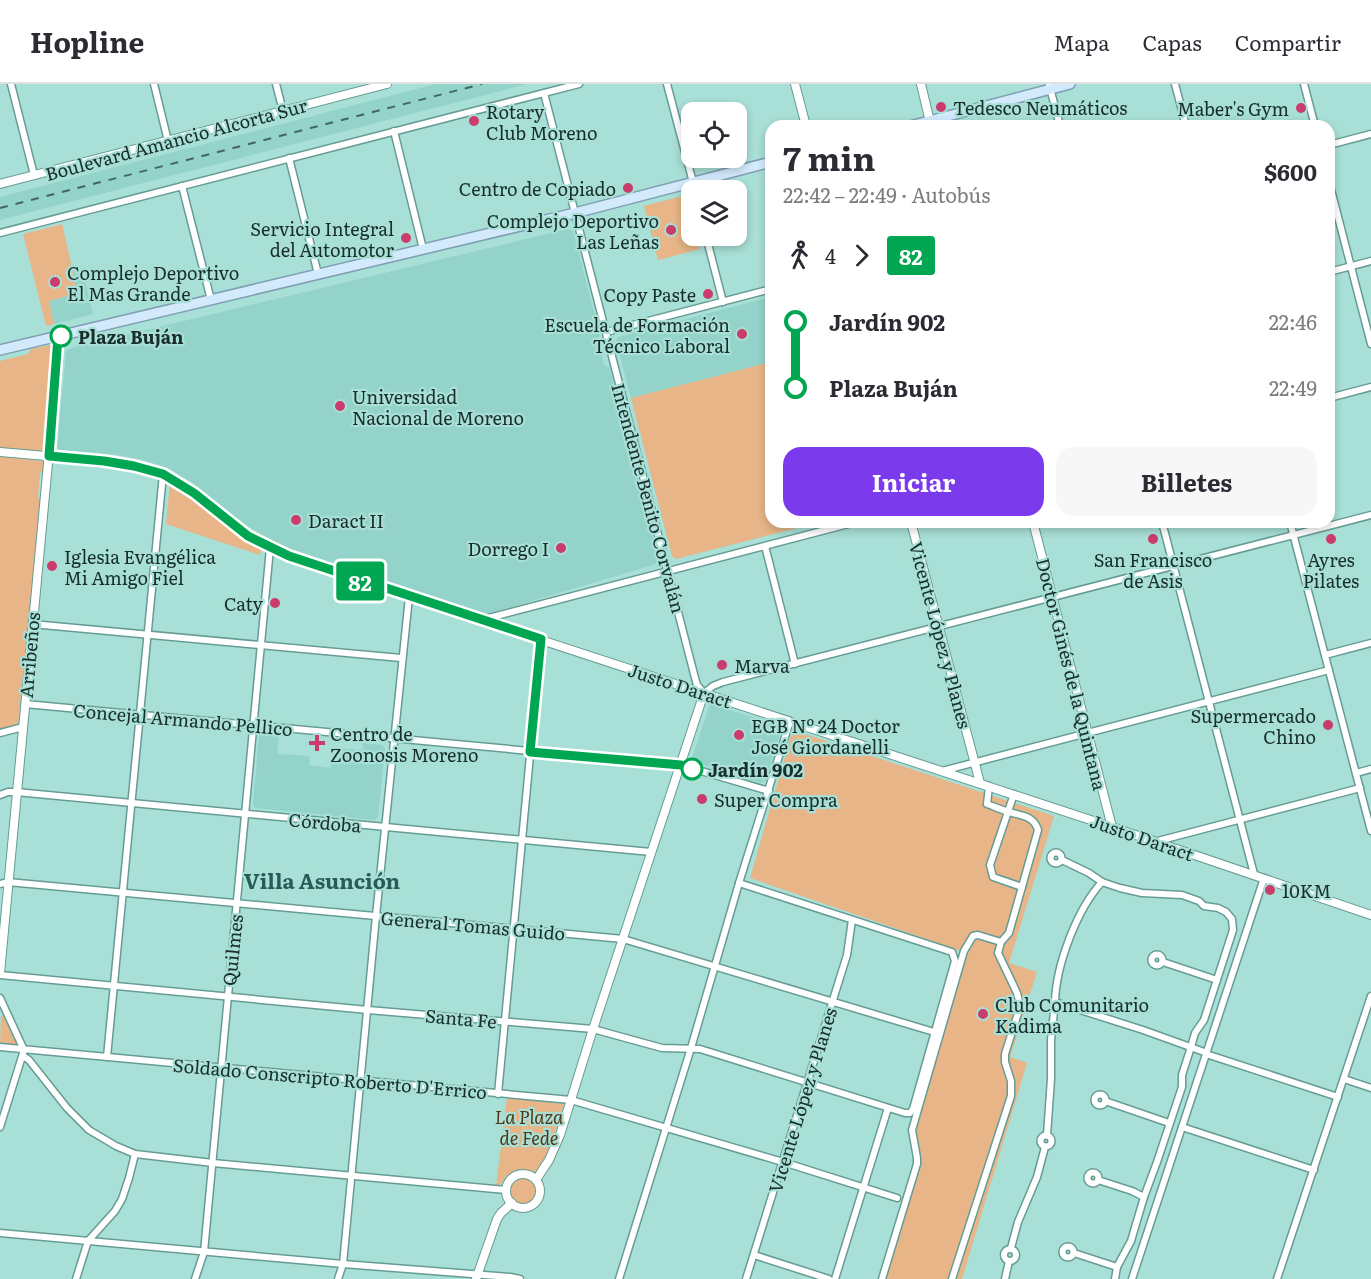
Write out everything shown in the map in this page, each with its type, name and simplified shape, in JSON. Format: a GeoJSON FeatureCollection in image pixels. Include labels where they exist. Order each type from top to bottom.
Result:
{"type":"FeatureCollection","features":[{"type":"Feature","properties":{"kind":"main road"},"geometry":{"type":"LineString","coordinates":[[941,120],[1050,87],[1070,84]]}},
{"type":"Feature","properties":{"kind":"main road"},"geometry":{"type":"LineString","coordinates":[[716,180],[765,164]]}},
{"type":"Feature","properties":{"kind":"main road"},"geometry":{"type":"LineString","coordinates":[[0,350],[681,190]]}},
{"type":"Feature","properties":{"kind":"street"},"geometry":{"type":"LineString","coordinates":[[11,84],[34,176]]}},
{"type":"Feature","properties":{"kind":"street"},"geometry":{"type":"LineString","coordinates":[[154,84],[168,141]]}},
{"type":"Feature","properties":{"kind":"street"},"geometry":{"type":"LineString","coordinates":[[276,84],[283,111]]}},
{"type":"Feature","properties":{"kind":"street","name":"Boulevard Amancio Alcorta Sur"},"geometry":{"type":"LineString","coordinates":[[0,184],[387,84]]}},
{"type":"Feature","properties":{"kind":"street"},"geometry":{"type":"LineString","coordinates":[[0,233],[579,84]]}},
{"type":"Feature","properties":{"kind":"street"},"geometry":{"type":"LineString","coordinates":[[667,84],[692,180]]}},
{"type":"Feature","properties":{"kind":"street"},"geometry":{"type":"LineString","coordinates":[[795,84],[804,120]]}},
{"type":"Feature","properties":{"kind":"street"},"geometry":{"type":"LineString","coordinates":[[921,84],[930,120]]}},
{"type":"Feature","properties":{"kind":"street"},"geometry":{"type":"LineString","coordinates":[[1175,84],[1184,120]]}},
{"type":"Feature","properties":{"kind":"street"},"geometry":{"type":"LineString","coordinates":[[1304,84],[1313,120]]}},
{"type":"Feature","properties":{"kind":"street"},"geometry":{"type":"LineString","coordinates":[[1050,87],[1058,120]]}},
{"type":"Feature","properties":{"kind":"street","name":"Intendente Benito Corvalán"},"geometry":{"type":"LineString","coordinates":[[543,93],[694,674],[697,685],[704,693]]}},
{"type":"Feature","properties":{"kind":"street"},"geometry":{"type":"LineString","coordinates":[[394,131],[423,249]]}},
{"type":"Feature","properties":{"kind":"street"},"geometry":{"type":"LineString","coordinates":[[1335,143],[1371,134]]}},
{"type":"Feature","properties":{"kind":"street"},"geometry":{"type":"LineString","coordinates":[[289,158],[318,274]]}},
{"type":"Feature","properties":{"kind":"street"},"geometry":{"type":"LineString","coordinates":[[182,186],[211,300]]}},
{"type":"Feature","properties":{"kind":"street"},"geometry":{"type":"LineString","coordinates":[[1335,205],[1371,344]]}},
{"type":"Feature","properties":{"kind":"street"},"geometry":{"type":"LineString","coordinates":[[709,246],[723,302]]}},
{"type":"Feature","properties":{"kind":"street"},"geometry":{"type":"LineString","coordinates":[[1335,270],[1371,261]]}},
{"type":"Feature","properties":{"kind":"street"},"geometry":{"type":"LineString","coordinates":[[606,332],[765,292]]}},
{"type":"Feature","properties":{"kind":"street","name":"Arribeños"},"geometry":{"type":"LineString","coordinates":[[0,974],[4,883],[23,727],[58,337]]}},
{"type":"Feature","properties":{"kind":"street"},"geometry":{"type":"LineString","coordinates":[[1335,396],[1371,387]]}},
{"type":"Feature","properties":{"kind":"street","name":"Justo Daract"},"geometry":{"type":"LineString","coordinates":[[0,452],[104,461],[163,474],[194,493],[248,536],[306,563],[1112,826],[1371,915]]}},
{"type":"Feature","properties":{"kind":"street"},"geometry":{"type":"LineString","coordinates":[[106,1057],[163,474]]}},
{"type":"Feature","properties":{"kind":"street"},"geometry":{"type":"LineString","coordinates":[[1335,523],[1371,514]]}},
{"type":"Feature","properties":{"kind":"street"},"geometry":{"type":"LineString","coordinates":[[481,620],[833,528]]}},
{"type":"Feature","properties":{"kind":"street","name":"Vicente López y Planes"},"geometry":{"type":"LineString","coordinates":[[913,528],[980,783]]}},
{"type":"Feature","properties":{"kind":"street","name":"Doctor Ginés de la Quintana"},"geometry":{"type":"LineString","coordinates":[[1035,528],[1112,826]]}},
{"type":"Feature","properties":{"kind":"street"},"geometry":{"type":"LineString","coordinates":[[1164,528],[1254,874]]}},
{"type":"Feature","properties":{"kind":"street"},"geometry":{"type":"LineString","coordinates":[[1292,528],[1371,831]]}},
{"type":"Feature","properties":{"kind":"street"},"geometry":{"type":"LineString","coordinates":[[536,1180],[549,1160],[560,1135],[704,693],[713,686],[1316,528]]}},
{"type":"Feature","properties":{"kind":"street"},"geometry":{"type":"LineString","coordinates":[[765,546],[795,664]]}},
{"type":"Feature","properties":{"kind":"street","name":"Quilmes"},"geometry":{"type":"LineString","coordinates":[[195,1279],[204,1252],[270,548]]}},
{"type":"Feature","properties":{"kind":"street"},"geometry":{"type":"LineString","coordinates":[[338,1279],[343,1264],[401,658],[409,597]]}},
{"type":"Feature","properties":{"kind":"street"},"geometry":{"type":"LineString","coordinates":[[32,624],[401,658]]}},
{"type":"Feature","properties":{"kind":"street"},"geometry":{"type":"LineString","coordinates":[[498,1094],[541,639]]}},
{"type":"Feature","properties":{"kind":"street"},"geometry":{"type":"LineString","coordinates":[[1325,655],[1371,643]]}},
{"type":"Feature","properties":{"kind":"street"},"geometry":{"type":"LineString","coordinates":[[942,771],[1329,670]]}},
{"type":"Feature","properties":{"kind":"street","name":"Concejal Armando Pellico"},"geometry":{"type":"LineString","coordinates":[[25,704],[681,765],[769,791]]}},
{"type":"Feature","properties":{"kind":"street"},"geometry":{"type":"LineString","coordinates":[[619,1279],[790,721]]}},
{"type":"Feature","properties":{"kind":"street"},"geometry":{"type":"LineString","coordinates":[[0,733],[23,727]]}},
{"type":"Feature","properties":{"kind":"street"},"geometry":{"type":"LineString","coordinates":[[1356,773],[1371,769]]}},
{"type":"Feature","properties":{"kind":"street"},"geometry":{"type":"LineString","coordinates":[[952,1279],[1011,1096],[1011,1081],[1005,1054],[1019,1010],[1019,1001],[998,953],[1001,942],[1009,933],[1038,830],[1034,821],[1024,815],[987,804],[989,786]]}},
{"type":"Feature","properties":{"kind":"street"},"geometry":{"type":"LineString","coordinates":[[1154,842],[1360,788]]}},
{"type":"Feature","properties":{"kind":"street","name":"Córdoba"},"geometry":{"type":"LineString","coordinates":[[0,795],[16,792],[651,852]]}},
{"type":"Feature","properties":{"kind":"street"},"geometry":{"type":"LineString","coordinates":[[1014,794],[990,866],[993,877],[1022,887]]}},
{"type":"Feature","properties":{"kind":"street"},"geometry":{"type":"LineString","coordinates":[[1062,860],[1102,882],[1143,893],[1182,895],[1199,901],[1202,905],[1218,908],[1232,919],[1233,930],[1204,1020],[1195,1033],[1182,1075],[1182,1087],[1131,1241],[1117,1267],[1115,1279]]}},
{"type":"Feature","properties":{"kind":"street"},"geometry":{"type":"LineString","coordinates":[[1132,1279],[1264,878]]}},
{"type":"Feature","properties":{"kind":"street"},"geometry":{"type":"LineString","coordinates":[[1005,1279],[1009,1261],[1016,1257],[1016,1252],[1011,1248],[1018,1222],[1037,1177],[1045,1147],[1040,1140],[1047,1135],[1051,1040],[1055,986],[1059,969],[1079,917],[1089,898],[1102,882]]}},
{"type":"Feature","properties":{"kind":"street","name":"General Tomas Guido"},"geometry":{"type":"LineString","coordinates":[[4,883],[622,939],[934,1032]]}},
{"type":"Feature","properties":{"kind":"street"},"geometry":{"type":"LineString","coordinates":[[739,883],[952,952],[954,961],[934,1032]]}},
{"type":"Feature","properties":{"kind":"street","name":"Vicente López y Planes"},"geometry":{"type":"LineString","coordinates":[[746,1279],[847,955],[852,920]]}},
{"type":"Feature","properties":{"kind":"street"},"geometry":{"type":"LineString","coordinates":[[882,1279],[917,1164],[912,1130],[964,951],[973,936],[978,935],[1001,942]]}},
{"type":"Feature","properties":{"kind":"street"},"geometry":{"type":"LineString","coordinates":[[1162,962],[1216,981]]}},
{"type":"Feature","properties":{"kind":"street","name":"Santa Fe"},"geometry":{"type":"LineString","coordinates":[[0,974],[368,1010],[593,1029],[654,1047],[700,1049],[905,1113],[910,1113],[916,1098],[934,1032]]}},
{"type":"Feature","properties":{"kind":"street"},"geometry":{"type":"LineString","coordinates":[[1277,1279],[1369,1011],[1371,996]]}},
{"type":"Feature","properties":{"kind":"street"},"geometry":{"type":"LineString","coordinates":[[0,998],[24,1053],[67,1108],[88,1130],[135,1154],[506,1190]]}},
{"type":"Feature","properties":{"kind":"street"},"geometry":{"type":"LineString","coordinates":[[1054,1002],[1338,1097]]}},
{"type":"Feature","properties":{"kind":"street","name":"Soldado Conscripto Roberto D'Errico"},"geometry":{"type":"LineString","coordinates":[[0,1047],[24,1053],[106,1057],[571,1100],[897,1198]]}},
{"type":"Feature","properties":{"kind":"street"},"geometry":{"type":"LineString","coordinates":[[0,1127],[24,1053]]}},
{"type":"Feature","properties":{"kind":"street"},"geometry":{"type":"LineString","coordinates":[[1344,1079],[1371,1088]]}},
{"type":"Feature","properties":{"kind":"street"},"geometry":{"type":"LineString","coordinates":[[1105,1101],[1169,1123]]}},
{"type":"Feature","properties":{"kind":"street"},"geometry":{"type":"LineString","coordinates":[[835,1279],[888,1108]]}},
{"type":"Feature","properties":{"kind":"street"},"geometry":{"type":"LineString","coordinates":[[1182,1127],[1314,1170]]}},
{"type":"Feature","properties":{"kind":"street"},"geometry":{"type":"LineString","coordinates":[[76,1279],[88,1241],[118,1206],[135,1154]]}},
{"type":"Feature","properties":{"kind":"street"},"geometry":{"type":"LineString","coordinates":[[520,1174],[526,1174],[536,1180],[540,1191],[536,1202],[532,1205],[520,1208],[508,1198],[506,1190],[510,1180],[520,1174]]}},
{"type":"Feature","properties":{"kind":"street"},"geometry":{"type":"LineString","coordinates":[[1098,1180],[1144,1197]]}},
{"type":"Feature","properties":{"kind":"street"},"geometry":{"type":"LineString","coordinates":[[477,1276],[497,1219],[512,1203]]}},
{"type":"Feature","properties":{"kind":"street"},"geometry":{"type":"LineString","coordinates":[[0,1233],[520,1279]]}},
{"type":"Feature","properties":{"kind":"street"},"geometry":{"type":"LineString","coordinates":[[1074,1253],[1117,1267]]}},
{"type":"Feature","properties":{"kind":"street"},"geometry":{"type":"LineString","coordinates":[[754,1254],[829,1279]]}},
{"type":"Feature","properties":{"kind":"shaded area"},"geometry":{"type":"Polygon","coordinates":[[[436,84],[527,84],[0,220],[0,197],[436,84]]]}},
{"type":"Feature","properties":{"kind":"shaded area","name":"Universidad Nacional de Moreno"},"geometry":{"type":"Polygon","coordinates":[[[568,229],[573,231],[600,335],[598,343],[604,365],[609,367],[659,560],[656,564],[484,615],[471,615],[269,539],[243,523],[191,482],[170,469],[118,455],[59,450],[57,446],[66,352],[71,348],[568,229]]]}},
{"type":"Feature","properties":{"kind":"shaded area"},"geometry":{"type":"Polygon","coordinates":[[[82,268],[93,314],[54,324],[49,301],[78,293],[73,271],[82,268]]]}},
{"type":"Feature","properties":{"kind":"shaded area"},"geometry":{"type":"Polygon","coordinates":[[[765,299],[765,364],[631,398],[616,341],[618,337],[765,299]]]}},
{"type":"Feature","properties":{"kind":"shaded area","name":"EGB Nº 24 Doctor José Giordanelli"},"geometry":{"type":"Polygon","coordinates":[[[710,704],[782,726],[766,780],[761,783],[691,761],[710,704]]]}},
{"type":"Feature","properties":{"kind":"shaded area"},"geometry":{"type":"Polygon","coordinates":[[[261,733],[279,734],[277,754],[310,756],[309,765],[331,768],[332,748],[363,750],[363,743],[382,745],[385,749],[378,817],[375,820],[255,808],[253,805],[261,733]]]}},
{"type":"Feature","properties":{"kind":"green space","name":"Complejo Deportivo Las Leñas"},"geometry":{"type":"Polygon","coordinates":[[[681,196],[681,246],[699,246],[700,249],[658,260],[644,206],[681,196]]]}},
{"type":"Feature","properties":{"kind":"green space","name":"Complejo Deportivo El Mas Grande"},"geometry":{"type":"Polygon","coordinates":[[[62,224],[78,293],[49,301],[54,324],[46,326],[23,234],[62,224]]]}},
{"type":"Feature","properties":{"kind":"green space","name":"Plaza Buján"},"geometry":{"type":"Polygon","coordinates":[[[50,345],[54,350],[45,453],[0,450],[0,361],[28,354],[31,349],[50,345]]]}},
{"type":"Feature","properties":{"kind":"green space"},"geometry":{"type":"Polygon","coordinates":[[[765,364],[765,528],[797,528],[676,559],[672,556],[631,398],[765,364]]]}},
{"type":"Feature","properties":{"kind":"green space"},"geometry":{"type":"Polygon","coordinates":[[[0,456],[42,461],[44,472],[40,473],[38,498],[41,499],[18,724],[0,729],[0,456]]]}},
{"type":"Feature","properties":{"kind":"green space"},"geometry":{"type":"Polygon","coordinates":[[[170,483],[226,526],[261,549],[260,555],[166,524],[170,483]]]}},
{"type":"Feature","properties":{"kind":"green space","name":"Club Comunitario Kadima"},"geometry":{"type":"Polygon","coordinates":[[[796,731],[1054,816],[1009,963],[1037,972],[1010,1057],[1027,1063],[962,1279],[879,1279],[915,1159],[910,1128],[961,951],[750,878],[791,736],[796,731]]]}},
{"type":"Feature","properties":{"kind":"green space"},"geometry":{"type":"Polygon","coordinates":[[[4,1015],[21,1047],[0,1045],[1,1016],[4,1015]]]}},
{"type":"Feature","properties":{"kind":"green space","name":"La Plaza de Fede"},"geometry":{"type":"Polygon","coordinates":[[[507,1098],[564,1104],[548,1150],[534,1173],[514,1172],[496,1186],[507,1098]]]}},
{"type":"Feature","properties":{"kind":"green space"},"geometry":{"type":"Polygon","coordinates":[[[523,1174],[535,1179],[540,1191],[535,1203],[523,1208],[511,1203],[506,1191],[511,1179],[523,1174]]]}},
{"type":"Feature","properties":{"kind":"railway"},"geometry":{"type":"LineString","coordinates":[[0,208],[482,84]]}},
{"type":"Feature","properties":{"kind":"bus line","name":"82"},"geometry":{"type":"LineString","coordinates":[[61,336],[58,337],[49,456],[104,461],[163,474],[194,493],[248,536],[270,548],[306,563],[541,639],[530,752],[681,765],[692,769]]}},
{"type":"Feature","properties":{"kind":"place","name":"Tedesco Neumáticos"},"geometry":{"type":"Point","coordinates":[941,107]}},
{"type":"Feature","properties":{"kind":"place","name":"Maber's Gym"},"geometry":{"type":"Point","coordinates":[1301,108]}},
{"type":"Feature","properties":{"kind":"place","name":"Rotary Club Moreno"},"geometry":{"type":"Point","coordinates":[474,121]}},
{"type":"Feature","properties":{"kind":"place","name":"Centro de Copiado"},"geometry":{"type":"Point","coordinates":[628,188]}},
{"type":"Feature","properties":{"kind":"place","name":"Complejo Deportivo Las Leñas"},"geometry":{"type":"Point","coordinates":[671,230]}},
{"type":"Feature","properties":{"kind":"place","name":"Servicio Integral del Automotor"},"geometry":{"type":"Point","coordinates":[406,238]}},
{"type":"Feature","properties":{"kind":"place","name":"Complejo Deportivo El Mas Grande"},"geometry":{"type":"Point","coordinates":[55,282]}},
{"type":"Feature","properties":{"kind":"place","name":"Copy Paste"},"geometry":{"type":"Point","coordinates":[708,294]}},
{"type":"Feature","properties":{"kind":"place","name":"Escuela de Formación Técnico Laboral"},"geometry":{"type":"Point","coordinates":[742,334]}},
{"type":"Feature","properties":{"kind":"place","name":"Plaza Buján"},"geometry":{"type":"Point","coordinates":[61,336]}},
{"type":"Feature","properties":{"kind":"place","name":"Universidad Nacional de Moreno"},"geometry":{"type":"Point","coordinates":[340,406]}},
{"type":"Feature","properties":{"kind":"place","name":"Daract II"},"geometry":{"type":"Point","coordinates":[296,520]}},
{"type":"Feature","properties":{"kind":"place","name":"San Francisco de Asis"},"geometry":{"type":"Point","coordinates":[1153,539]}},
{"type":"Feature","properties":{"kind":"place","name":"Ayres Pilates"},"geometry":{"type":"Point","coordinates":[1331,539]}},
{"type":"Feature","properties":{"kind":"place","name":"Dorrego I"},"geometry":{"type":"Point","coordinates":[561,548]}},
{"type":"Feature","properties":{"kind":"place","name":"Iglesia Evangélica Mi Amigo Fiel"},"geometry":{"type":"Point","coordinates":[52,566]}},
{"type":"Feature","properties":{"kind":"place","name":"Caty"},"geometry":{"type":"Point","coordinates":[275,603]}},
{"type":"Feature","properties":{"kind":"place","name":"Marva"},"geometry":{"type":"Point","coordinates":[722,665]}},
{"type":"Feature","properties":{"kind":"place","name":"Supermercado Chino"},"geometry":{"type":"Point","coordinates":[1328,725]}},
{"type":"Feature","properties":{"kind":"place","name":"EGB Nº 24 Doctor José Giordanelli"},"geometry":{"type":"Point","coordinates":[739,735]}},
{"type":"Feature","properties":{"kind":"place","name":"Centro de Zoonosis Moreno"},"geometry":{"type":"Point","coordinates":[317,743]}},
{"type":"Feature","properties":{"kind":"place","name":"Jardín 902"},"geometry":{"type":"Point","coordinates":[692,769]}},
{"type":"Feature","properties":{"kind":"place","name":"Super Compra"},"geometry":{"type":"Point","coordinates":[702,799]}},
{"type":"Feature","properties":{"kind":"place","name":"10KM"},"geometry":{"type":"Point","coordinates":[1270,890]}},
{"type":"Feature","properties":{"kind":"place","name":"Club Comunitario Kadima"},"geometry":{"type":"Point","coordinates":[983,1014]}},
{"type":"Feature","properties":{"kind":"district","name":"Villa Asunción"},"geometry":{"type":"Point","coordinates":[322,879]}}]}
